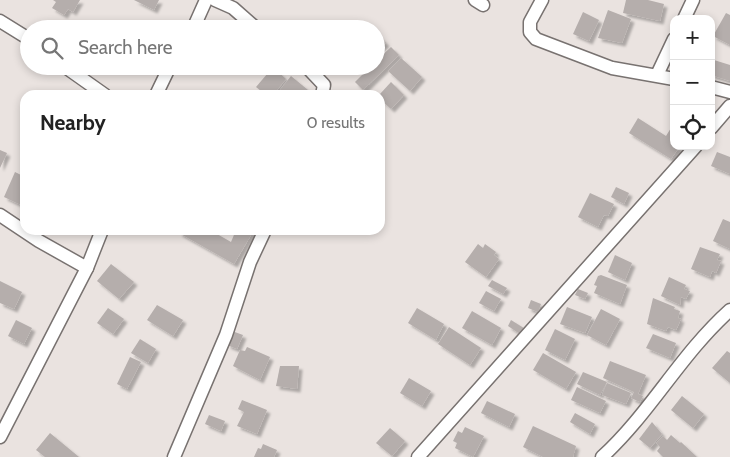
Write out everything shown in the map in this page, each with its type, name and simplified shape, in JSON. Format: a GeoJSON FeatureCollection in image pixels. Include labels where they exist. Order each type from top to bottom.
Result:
{"type":"FeatureCollection","features":[{"type":"Feature","properties":{"kind":"street"},"geometry":{"type":"LineString","coordinates":[[197,20],[206,0]]}},
{"type":"Feature","properties":{"kind":"street"},"geometry":{"type":"LineString","coordinates":[[215,0],[232,8],[246,20]]}},
{"type":"Feature","properties":{"kind":"street"},"geometry":{"type":"LineString","coordinates":[[542,0],[530,22],[530,32],[536,39],[612,68],[670,78]]}},
{"type":"Feature","properties":{"kind":"street"},"geometry":{"type":"LineString","coordinates":[[686,15],[693,0]]}},
{"type":"Feature","properties":{"kind":"street"},"geometry":{"type":"LineString","coordinates":[[0,21],[20,33]]}},
{"type":"Feature","properties":{"kind":"street"},"geometry":{"type":"LineString","coordinates":[[657,75],[670,47]]}},
{"type":"Feature","properties":{"kind":"street"},"geometry":{"type":"LineString","coordinates":[[77,75],[98,90]]}},
{"type":"Feature","properties":{"kind":"street"},"geometry":{"type":"LineString","coordinates":[[158,90],[166,75]]}},
{"type":"Feature","properties":{"kind":"street"},"geometry":{"type":"LineString","coordinates":[[315,75],[324,84],[323,90]]}},
{"type":"Feature","properties":{"kind":"street"},"geometry":{"type":"LineString","coordinates":[[715,88],[730,92]]}},
{"type":"Feature","properties":{"kind":"street"},"geometry":{"type":"LineString","coordinates":[[715,123],[730,106]]}},
{"type":"Feature","properties":{"kind":"street"},"geometry":{"type":"LineString","coordinates":[[418,457],[692,150]]}},
{"type":"Feature","properties":{"kind":"street"},"geometry":{"type":"LineString","coordinates":[[0,215],[20,228]]}},
{"type":"Feature","properties":{"kind":"street"},"geometry":{"type":"LineString","coordinates":[[31,235],[87,268]]}},
{"type":"Feature","properties":{"kind":"street"},"geometry":{"type":"LineString","coordinates":[[0,436],[87,268],[100,235]]}},
{"type":"Feature","properties":{"kind":"street"},"geometry":{"type":"LineString","coordinates":[[174,457],[226,335],[250,262],[262,235]]}},
{"type":"Feature","properties":{"kind":"street"},"geometry":{"type":"LineString","coordinates":[[602,457],[634,426],[682,360],[730,310]]}},
{"type":"Feature","properties":{"kind":"building"},"geometry":{"type":"Polygon","coordinates":[[[53,0],[80,0],[73,12],[68,9],[64,15],[52,8],[56,2],[53,0]]]}},
{"type":"Feature","properties":{"kind":"building"},"geometry":{"type":"Polygon","coordinates":[[[134,0],[159,0],[154,10],[134,0]]]}},
{"type":"Feature","properties":{"kind":"building"},"geometry":{"type":"Polygon","coordinates":[[[626,0],[648,0],[664,4],[660,21],[623,13],[626,0]]]}},
{"type":"Feature","properties":{"kind":"building"},"geometry":{"type":"Polygon","coordinates":[[[608,10],[631,19],[622,43],[598,38],[608,10]]]}},
{"type":"Feature","properties":{"kind":"building"},"geometry":{"type":"Polygon","coordinates":[[[583,12],[599,20],[589,41],[573,34],[583,12]]]}},
{"type":"Feature","properties":{"kind":"building"},"geometry":{"type":"Polygon","coordinates":[[[726,13],[730,15],[730,45],[715,37],[715,32],[726,13]]]}},
{"type":"Feature","properties":{"kind":"building"},"geometry":{"type":"Polygon","coordinates":[[[391,47],[399,55],[385,69],[385,53],[391,47]]]}},
{"type":"Feature","properties":{"kind":"building"},"geometry":{"type":"Polygon","coordinates":[[[401,58],[422,77],[410,91],[388,71],[401,58]]]}},
{"type":"Feature","properties":{"kind":"building"},"geometry":{"type":"Polygon","coordinates":[[[715,60],[730,65],[730,81],[715,76],[715,60]]]}},
{"type":"Feature","properties":{"kind":"building"},"geometry":{"type":"Polygon","coordinates":[[[266,75],[282,75],[286,79],[277,90],[260,90],[256,87],[266,75]]]}},
{"type":"Feature","properties":{"kind":"building"},"geometry":{"type":"Polygon","coordinates":[[[362,75],[378,75],[363,90],[355,82],[362,75]]]}},
{"type":"Feature","properties":{"kind":"building"},"geometry":{"type":"Polygon","coordinates":[[[291,76],[308,90],[280,90],[291,76]]]}},
{"type":"Feature","properties":{"kind":"building"},"geometry":{"type":"Polygon","coordinates":[[[391,82],[404,95],[391,109],[385,104],[384,90],[391,82]]]}},
{"type":"Feature","properties":{"kind":"building"},"geometry":{"type":"Polygon","coordinates":[[[638,118],[666,136],[670,130],[670,150],[677,150],[671,159],[629,133],[638,118]]]}},
{"type":"Feature","properties":{"kind":"building"},"geometry":{"type":"Polygon","coordinates":[[[0,150],[7,153],[0,168],[0,150]]]}},
{"type":"Feature","properties":{"kind":"building"},"geometry":{"type":"Polygon","coordinates":[[[717,152],[730,157],[730,174],[711,166],[717,152]]]}},
{"type":"Feature","properties":{"kind":"building"},"geometry":{"type":"Polygon","coordinates":[[[15,172],[20,174],[20,205],[4,197],[15,172]]]}},
{"type":"Feature","properties":{"kind":"building"},"geometry":{"type":"Polygon","coordinates":[[[616,187],[629,193],[624,204],[611,197],[616,187]]]}},
{"type":"Feature","properties":{"kind":"building"},"geometry":{"type":"Polygon","coordinates":[[[590,193],[614,204],[608,216],[604,215],[598,227],[578,217],[590,193]]]}},
{"type":"Feature","properties":{"kind":"building"},"geometry":{"type":"Polygon","coordinates":[[[723,219],[730,222],[730,249],[713,241],[723,219]]]}},
{"type":"Feature","properties":{"kind":"building"},"geometry":{"type":"Polygon","coordinates":[[[183,235],[219,235],[231,242],[234,235],[251,235],[234,264],[183,235]]]}},
{"type":"Feature","properties":{"kind":"building"},"geometry":{"type":"Polygon","coordinates":[[[478,244],[483,248],[485,244],[496,252],[494,255],[499,259],[486,277],[465,262],[478,244]]]}},
{"type":"Feature","properties":{"kind":"building"},"geometry":{"type":"Polygon","coordinates":[[[700,247],[720,254],[717,260],[721,261],[716,273],[712,271],[710,277],[691,269],[700,247]]]}},
{"type":"Feature","properties":{"kind":"building"},"geometry":{"type":"Polygon","coordinates":[[[615,255],[632,263],[625,280],[608,272],[615,255]]]}},
{"type":"Feature","properties":{"kind":"building"},"geometry":{"type":"Polygon","coordinates":[[[111,264],[134,282],[119,299],[97,281],[111,264]]]}},
{"type":"Feature","properties":{"kind":"building"},"geometry":{"type":"Polygon","coordinates":[[[601,275],[627,285],[620,304],[594,293],[597,286],[594,285],[598,276],[601,275]]]}},
{"type":"Feature","properties":{"kind":"building"},"geometry":{"type":"Polygon","coordinates":[[[669,277],[686,285],[684,289],[690,291],[686,299],[681,297],[680,305],[661,296],[669,277]]]}},
{"type":"Feature","properties":{"kind":"building"},"geometry":{"type":"Polygon","coordinates":[[[492,280],[507,288],[503,294],[488,286],[492,280]]]}},
{"type":"Feature","properties":{"kind":"building"},"geometry":{"type":"Polygon","coordinates":[[[0,281],[22,292],[14,309],[0,303],[0,281]]]}},
{"type":"Feature","properties":{"kind":"building"},"geometry":{"type":"Polygon","coordinates":[[[578,289],[588,293],[585,299],[575,295],[578,289]]]}},
{"type":"Feature","properties":{"kind":"building"},"geometry":{"type":"Polygon","coordinates":[[[486,291],[501,299],[494,311],[479,303],[486,291]]]}},
{"type":"Feature","properties":{"kind":"building"},"geometry":{"type":"Polygon","coordinates":[[[653,298],[680,311],[678,318],[681,319],[676,330],[668,327],[666,331],[647,324],[653,298]]]}},
{"type":"Feature","properties":{"kind":"building"},"geometry":{"type":"Polygon","coordinates":[[[531,300],[541,304],[538,312],[528,308],[531,300]]]}},
{"type":"Feature","properties":{"kind":"building"},"geometry":{"type":"Polygon","coordinates":[[[157,305],[183,320],[173,336],[147,320],[157,305]]]}},
{"type":"Feature","properties":{"kind":"building"},"geometry":{"type":"Polygon","coordinates":[[[567,307],[592,317],[585,333],[560,324],[567,307]]]}},
{"type":"Feature","properties":{"kind":"building"},"geometry":{"type":"Polygon","coordinates":[[[108,308],[124,319],[113,334],[97,323],[108,308]]]}},
{"type":"Feature","properties":{"kind":"building"},"geometry":{"type":"Polygon","coordinates":[[[417,308],[444,324],[436,340],[408,323],[417,308]]]}},
{"type":"Feature","properties":{"kind":"building"},"geometry":{"type":"Polygon","coordinates":[[[601,309],[620,319],[606,345],[587,335],[601,309]]]}},
{"type":"Feature","properties":{"kind":"building"},"geometry":{"type":"Polygon","coordinates":[[[472,311],[501,328],[492,345],[462,328],[472,311]]]}},
{"type":"Feature","properties":{"kind":"building"},"geometry":{"type":"Polygon","coordinates":[[[16,320],[32,328],[24,344],[8,336],[16,320]]]}},
{"type":"Feature","properties":{"kind":"building"},"geometry":{"type":"Polygon","coordinates":[[[511,320],[527,330],[523,336],[508,326],[511,320]]]}},
{"type":"Feature","properties":{"kind":"building"},"geometry":{"type":"Polygon","coordinates":[[[449,327],[481,348],[470,365],[438,344],[449,327]]]}},
{"type":"Feature","properties":{"kind":"building"},"geometry":{"type":"Polygon","coordinates":[[[555,329],[575,339],[565,360],[545,350],[555,329]]]}},
{"type":"Feature","properties":{"kind":"building"},"geometry":{"type":"Polygon","coordinates":[[[232,331],[243,335],[237,349],[227,345],[232,331]]]}},
{"type":"Feature","properties":{"kind":"building"},"geometry":{"type":"Polygon","coordinates":[[[653,334],[676,343],[670,358],[646,348],[653,334]]]}},
{"type":"Feature","properties":{"kind":"building"},"geometry":{"type":"Polygon","coordinates":[[[140,339],[156,349],[148,363],[131,353],[140,339]]]}},
{"type":"Feature","properties":{"kind":"building"},"geometry":{"type":"Polygon","coordinates":[[[247,347],[270,357],[260,380],[233,366],[240,350],[245,351],[247,347]]]}},
{"type":"Feature","properties":{"kind":"building"},"geometry":{"type":"Polygon","coordinates":[[[727,351],[730,353],[730,383],[712,368],[727,351]]]}},
{"type":"Feature","properties":{"kind":"building"},"geometry":{"type":"Polygon","coordinates":[[[543,353],[576,372],[566,389],[533,370],[543,353]]]}},
{"type":"Feature","properties":{"kind":"building"},"geometry":{"type":"Polygon","coordinates":[[[130,357],[141,362],[127,389],[117,384],[130,357]]]}},
{"type":"Feature","properties":{"kind":"building"},"geometry":{"type":"Polygon","coordinates":[[[610,361],[646,375],[638,394],[643,396],[640,402],[631,398],[634,392],[603,378],[610,361]]]}},
{"type":"Feature","properties":{"kind":"building"},"geometry":{"type":"Polygon","coordinates":[[[280,366],[299,366],[297,389],[276,386],[280,366]]]}},
{"type":"Feature","properties":{"kind":"building"},"geometry":{"type":"Polygon","coordinates":[[[583,372],[607,382],[600,395],[577,384],[583,372]]]}},
{"type":"Feature","properties":{"kind":"building"},"geometry":{"type":"Polygon","coordinates":[[[409,378],[431,391],[422,406],[400,393],[409,378]]]}},
{"type":"Feature","properties":{"kind":"building"},"geometry":{"type":"Polygon","coordinates":[[[607,383],[631,393],[626,404],[602,395],[607,383]]]}},
{"type":"Feature","properties":{"kind":"building"},"geometry":{"type":"Polygon","coordinates":[[[577,387],[606,401],[600,413],[571,400],[577,387]]]}},
{"type":"Feature","properties":{"kind":"building"},"geometry":{"type":"Polygon","coordinates":[[[682,396],[704,414],[693,428],[671,410],[682,396]]]}},
{"type":"Feature","properties":{"kind":"building"},"geometry":{"type":"Polygon","coordinates":[[[242,400],[267,410],[257,434],[237,426],[244,412],[238,409],[242,400]]]}},
{"type":"Feature","properties":{"kind":"building"},"geometry":{"type":"Polygon","coordinates":[[[487,401],[515,414],[509,427],[481,413],[487,401]]]}},
{"type":"Feature","properties":{"kind":"building"},"geometry":{"type":"Polygon","coordinates":[[[575,413],[595,424],[590,434],[570,422],[575,413]]]}},
{"type":"Feature","properties":{"kind":"building"},"geometry":{"type":"Polygon","coordinates":[[[209,415],[225,421],[221,431],[205,424],[209,415]]]}},
{"type":"Feature","properties":{"kind":"building"},"geometry":{"type":"Polygon","coordinates":[[[652,422],[662,434],[650,448],[639,439],[652,422]]]}},
{"type":"Feature","properties":{"kind":"building"},"geometry":{"type":"Polygon","coordinates":[[[533,426],[576,446],[573,457],[543,457],[523,447],[533,426]]]}},
{"type":"Feature","properties":{"kind":"building"},"geometry":{"type":"Polygon","coordinates":[[[465,427],[484,436],[473,457],[455,448],[457,443],[453,441],[458,431],[462,433],[465,427]]]}},
{"type":"Feature","properties":{"kind":"building"},"geometry":{"type":"Polygon","coordinates":[[[390,428],[405,441],[392,456],[376,443],[390,428]]]}},
{"type":"Feature","properties":{"kind":"building"},"geometry":{"type":"Polygon","coordinates":[[[50,433],[79,457],[45,457],[36,450],[50,433]]]}},
{"type":"Feature","properties":{"kind":"building"},"geometry":{"type":"Polygon","coordinates":[[[671,435],[697,457],[663,457],[657,451],[660,447],[656,443],[663,436],[667,440],[671,435]]]}},
{"type":"Feature","properties":{"kind":"building"},"geometry":{"type":"Polygon","coordinates":[[[263,444],[277,450],[274,457],[254,457],[258,448],[261,449],[263,444]]]}}]}
